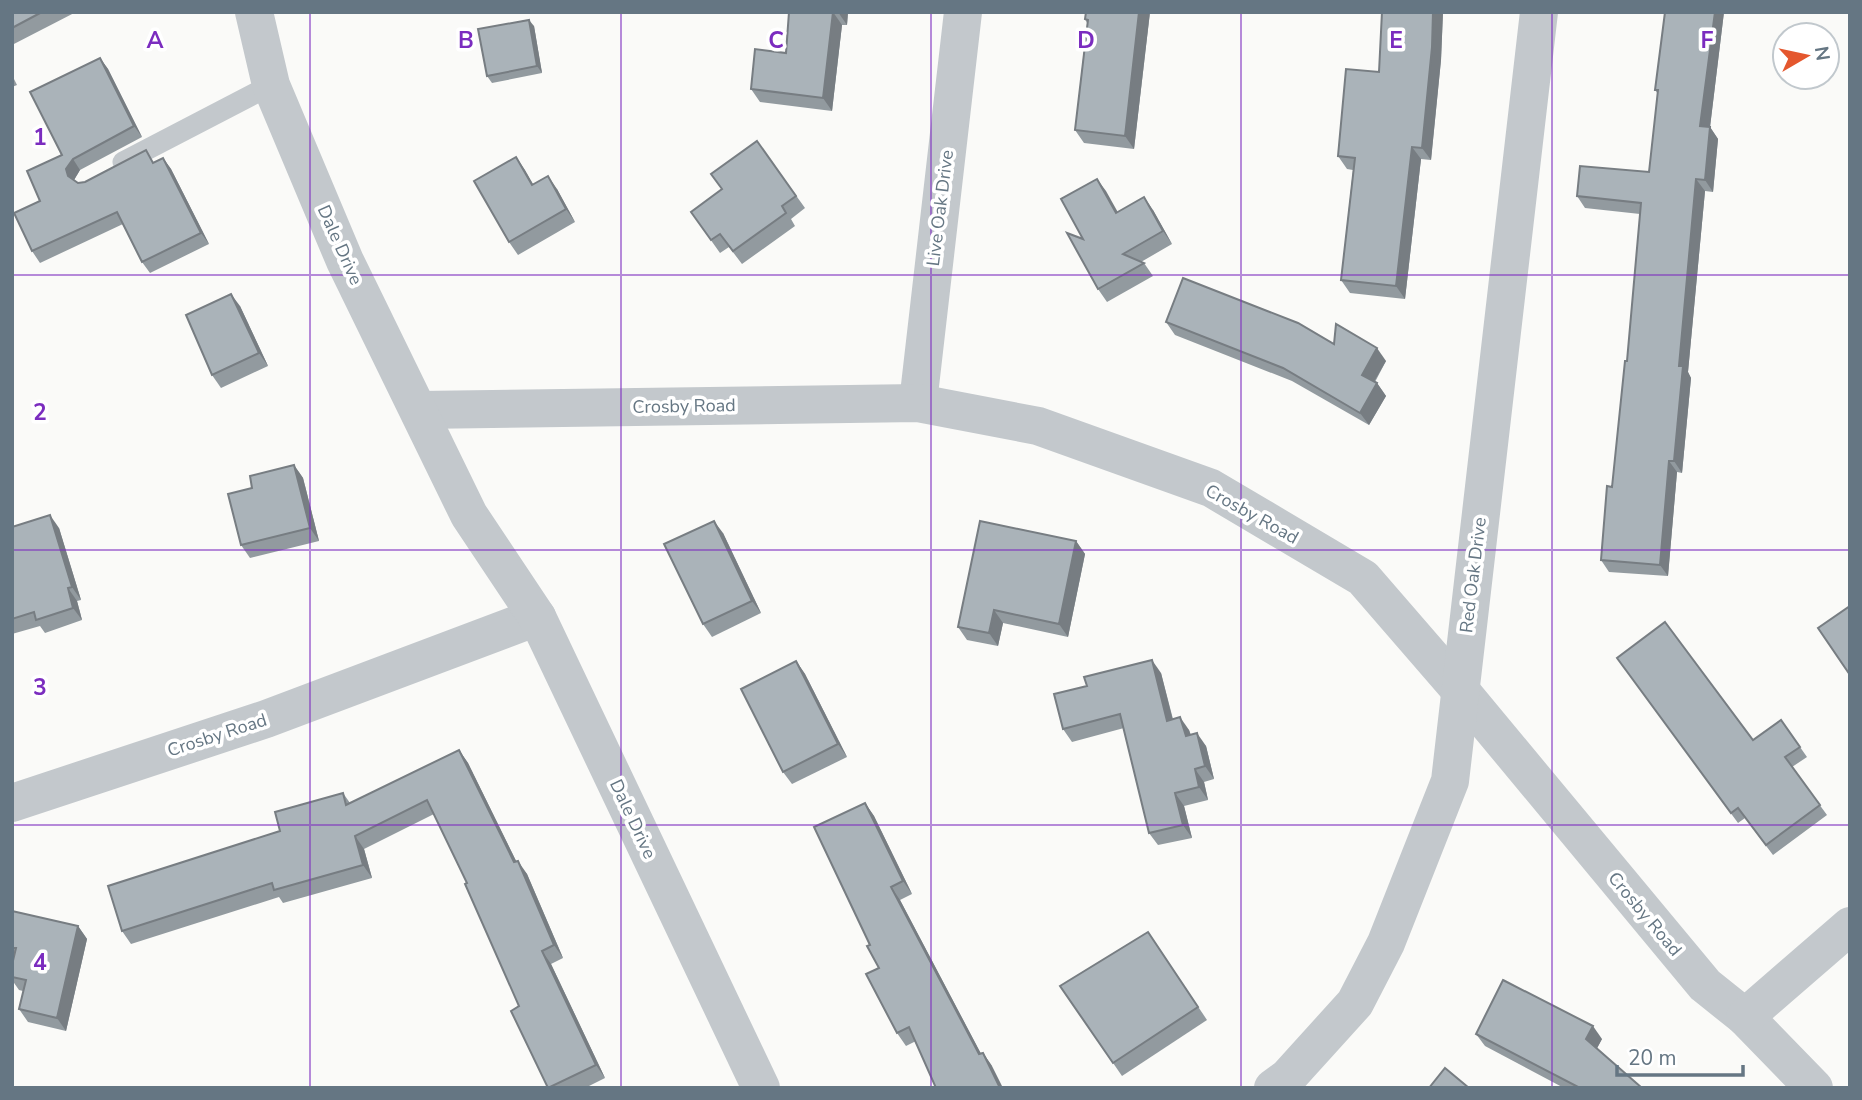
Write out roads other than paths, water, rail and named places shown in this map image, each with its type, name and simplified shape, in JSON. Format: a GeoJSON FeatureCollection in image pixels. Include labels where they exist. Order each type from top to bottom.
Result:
{"type":"FeatureCollection","features":[{"type":"Feature","properties":{"kind":"street","name":"Dale Drive"},"geometry":{"type":"LineString","coordinates":[[254,12],[271,85],[345,261],[448,469],[475,478],[488,504],[496,556],[537,617],[761,1088]]}},
{"type":"Feature","properties":{"kind":"street","name":"Live Oak Drive"},"geometry":{"type":"LineString","coordinates":[[918,403],[963,12]]}},
{"type":"Feature","properties":{"kind":"street","name":"Red Oak Drive"},"geometry":{"type":"LineString","coordinates":[[1273,1088],[1288,1077],[1355,1003],[1386,943],[1450,780],[1539,12]]}},
{"type":"Feature","properties":{"kind":"street","name":"Crosby Road"},"geometry":{"type":"LineString","coordinates":[[420,410],[918,403],[1038,426],[1211,488],[1363,579],[1460,690],[1705,985],[1745,1017],[1814,1088]]}},
{"type":"Feature","properties":{"kind":"street","name":"Crosby Road"},"geometry":{"type":"LineString","coordinates":[[12,803],[266,719],[537,617]]}},
{"type":"Feature","properties":{"kind":"street"},"geometry":{"type":"LineString","coordinates":[[1745,1017],[1850,926]]}},
{"type":"Feature","properties":{"kind":"lane"},"geometry":{"type":"LineString","coordinates":[[111,168],[271,85]]}}]}
